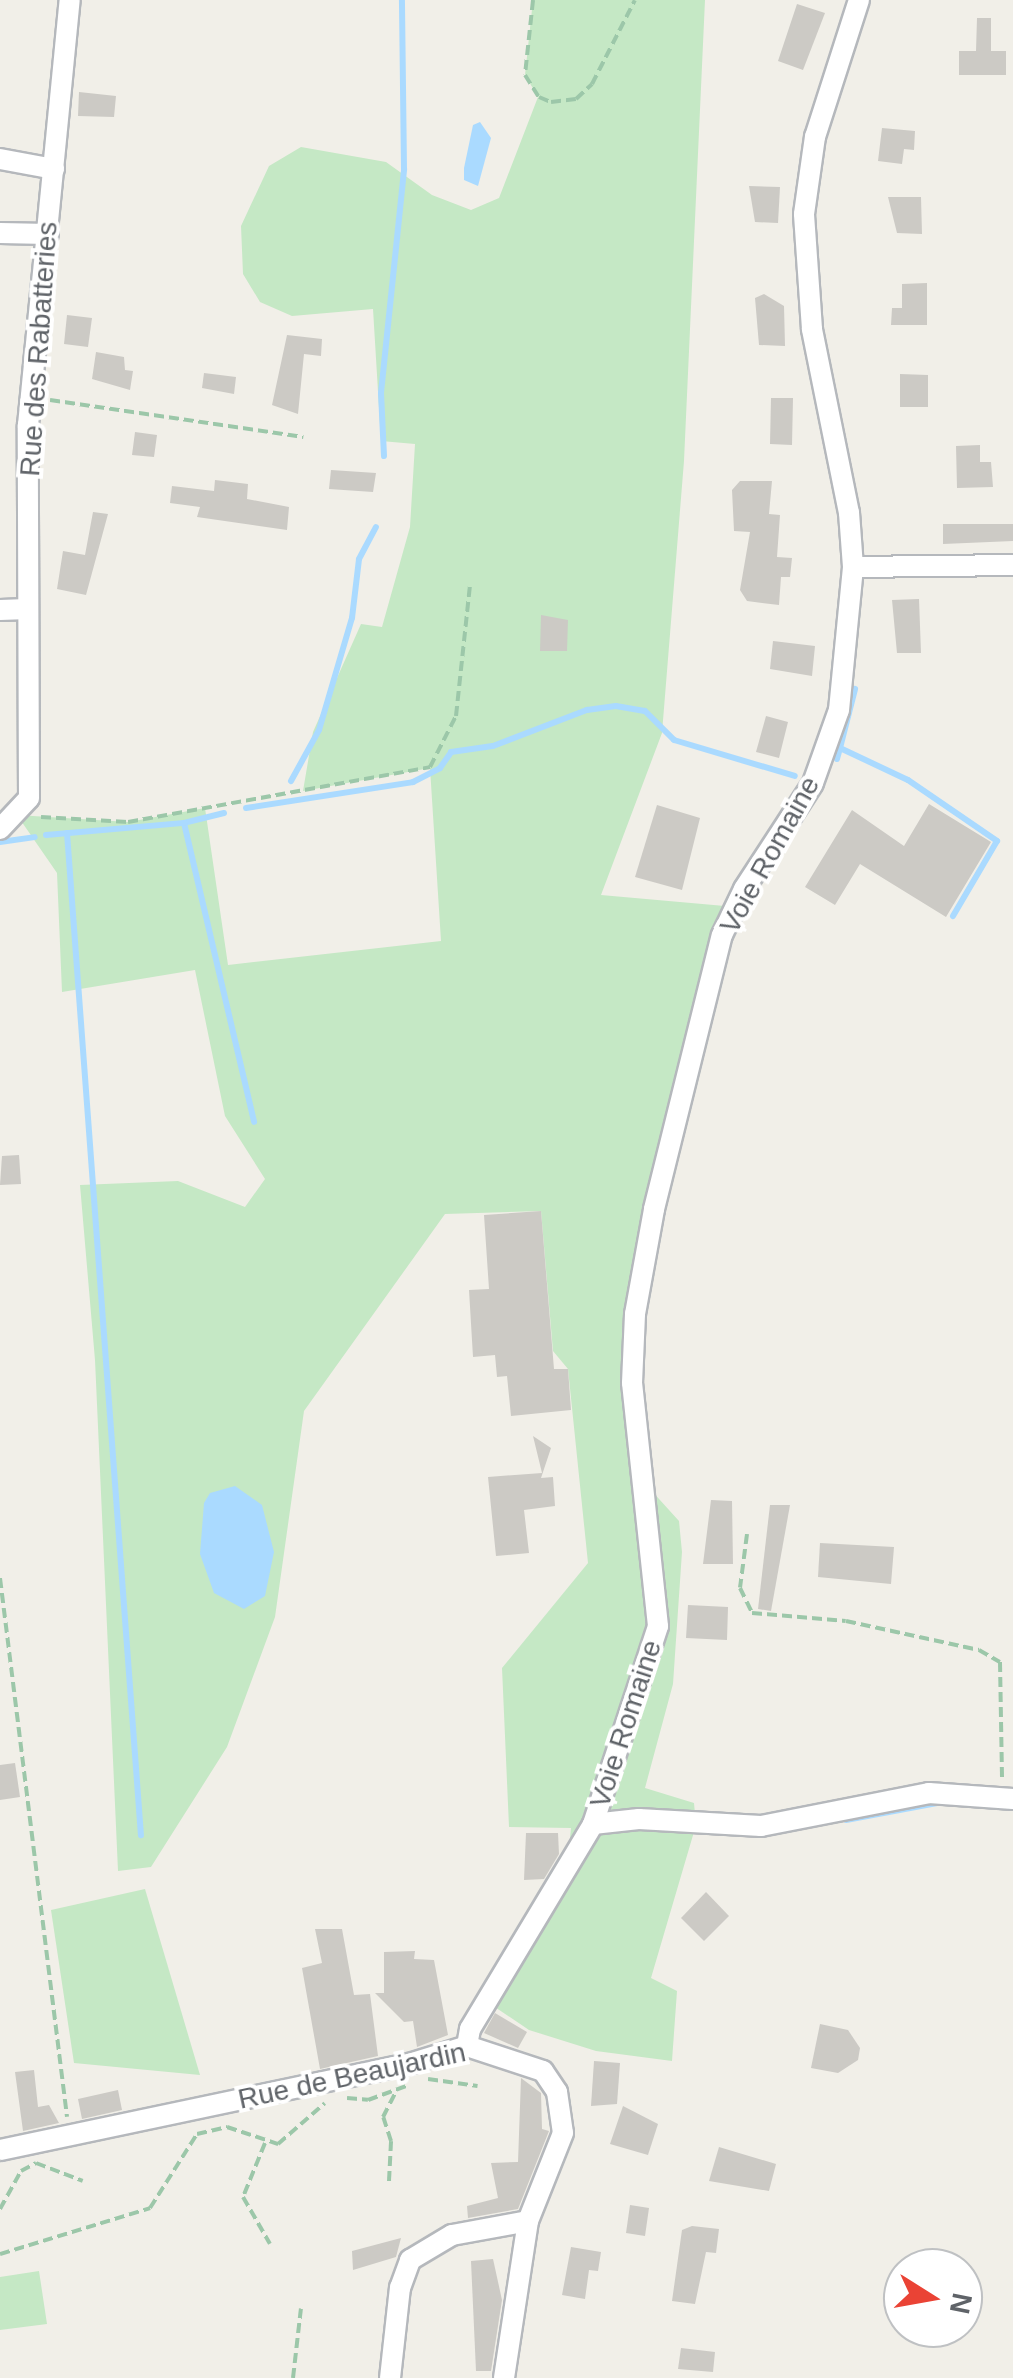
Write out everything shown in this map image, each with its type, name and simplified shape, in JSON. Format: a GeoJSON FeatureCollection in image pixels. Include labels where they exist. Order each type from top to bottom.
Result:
{"type":"FeatureCollection","features":[{"type":"Feature","properties":{"kind":"street","name":"Rue des Rabatteries"},"geometry":{"type":"LineString","coordinates":[[8,822],[29,798],[30,397],[70,0]]}},
{"type":"Feature","properties":{"kind":"street","name":"Voie Romaine"},"geometry":{"type":"LineString","coordinates":[[467,2046],[470,2029],[593,1824],[658,1626],[632,1383],[636,1314],[654,1209],[722,935],[744,888],[813,783],[839,710],[853,568],[847,499],[812,329],[804,214],[814,137],[860,0]]}},
{"type":"Feature","properties":{"kind":"street"},"geometry":{"type":"LineString","coordinates":[[0,159],[54,169]]}},
{"type":"Feature","properties":{"kind":"street"},"geometry":{"type":"LineString","coordinates":[[0,233],[48,234]]}},
{"type":"Feature","properties":{"kind":"street"},"geometry":{"type":"LineString","coordinates":[[853,568],[1013,565]]}},
{"type":"Feature","properties":{"kind":"street"},"geometry":{"type":"LineString","coordinates":[[0,610],[28,609]]}},
{"type":"Feature","properties":{"kind":"street"},"geometry":{"type":"LineString","coordinates":[[593,1824],[640,1819],[761,1826],[928,1793],[1008,1798]]}},
{"type":"Feature","properties":{"kind":"street","name":"Rue de Beaujardin"},"geometry":{"type":"LineString","coordinates":[[0,2150],[467,2046],[544,2070],[557,2092],[563,2133],[528,2221],[504,2378]]}},
{"type":"Feature","properties":{"kind":"street"},"geometry":{"type":"LineString","coordinates":[[390,2378],[400,2288],[410,2260],[452,2235],[528,2221]]}},
{"type":"Feature","properties":{"kind":"path"},"geometry":{"type":"LineString","coordinates":[[534,0],[526,75],[538,97],[551,102],[576,99],[592,84],[635,0]]}},
{"type":"Feature","properties":{"kind":"path"},"geometry":{"type":"LineString","coordinates":[[30,397],[303,436]]}},
{"type":"Feature","properties":{"kind":"path"},"geometry":{"type":"LineString","coordinates":[[8,822],[128,822],[430,767],[456,716],[470,584]]}},
{"type":"Feature","properties":{"kind":"path"},"geometry":{"type":"LineString","coordinates":[[747,1534],[740,1588],[752,1613],[846,1621],[979,1650],[1000,1662],[1008,1798]]}},
{"type":"Feature","properties":{"kind":"path"},"geometry":{"type":"LineString","coordinates":[[0,1578],[70,2136]]}},
{"type":"Feature","properties":{"kind":"path"},"geometry":{"type":"LineString","coordinates":[[0,2254],[150,2208],[163,2197],[186,2145],[206,2130],[236,2129],[265,2144],[288,2140],[335,2097],[368,2100],[429,2079],[478,2086]]}},
{"type":"Feature","properties":{"kind":"path"},"geometry":{"type":"LineString","coordinates":[[389,2180],[390,2141],[382,2117],[396,2092]]}},
{"type":"Feature","properties":{"kind":"path"},"geometry":{"type":"LineString","coordinates":[[265,2144],[243,2197],[270,2244]]}},
{"type":"Feature","properties":{"kind":"path"},"geometry":{"type":"LineString","coordinates":[[0,2208],[21,2172],[36,2164],[83,2181]]}},
{"type":"Feature","properties":{"kind":"path"},"geometry":{"type":"LineString","coordinates":[[293,2378],[301,2308]]}},
{"type":"Feature","properties":{"kind":"green space"},"geometry":{"type":"Polygon","coordinates":[[[533,0],[705,0],[684,461],[662,733],[601,895],[736,907],[635,1314],[640,1478],[679,1521],[682,1552],[673,1684],[645,1788],[694,1803],[696,1825],[651,1978],[677,1991],[672,2061],[596,2051],[529,2030],[486,2001],[568,1859],[571,1828],[509,1827],[502,1668],[588,1563],[568,1369],[553,1351],[541,1211],[445,1214],[304,1411],[275,1617],[227,1747],[151,1867],[118,1871],[95,1360],[80,1185],[178,1181],[245,1207],[265,1179],[225,1116],[195,970],[62,992],[57,873],[17,815],[128,822],[205,808],[228,965],[441,941],[430,768],[303,791],[313,732],[361,624],[382,627],[410,527],[415,444],[381,441],[373,309],[292,316],[260,302],[243,274],[241,226],[269,166],[301,147],[386,162],[432,195],[471,210],[499,198],[538,97],[525,75],[533,0]]]}},
{"type":"Feature","properties":{"kind":"green space"},"geometry":{"type":"Polygon","coordinates":[[[145,1889],[200,2075],[74,2063],[51,1910],[145,1889]]]}},
{"type":"Feature","properties":{"kind":"green space"},"geometry":{"type":"Polygon","coordinates":[[[39,2271],[47,2324],[0,2330],[0,2277],[39,2271]]]}},
{"type":"Feature","properties":{"kind":"water"},"geometry":{"type":"Polygon","coordinates":[[[480,122],[491,138],[478,186],[464,180],[464,168],[473,125],[480,122]]]}},
{"type":"Feature","properties":{"kind":"water"},"geometry":{"type":"Polygon","coordinates":[[[235,1486],[262,1505],[274,1552],[265,1596],[244,1609],[214,1593],[200,1554],[204,1503],[210,1493],[235,1486]]]}},
{"type":"Feature","properties":{"kind":"building"},"geometry":{"type":"Polygon","coordinates":[[[797,4],[825,13],[803,70],[778,61],[797,4]]]}},
{"type":"Feature","properties":{"kind":"building"},"geometry":{"type":"Polygon","coordinates":[[[977,18],[991,18],[991,51],[1006,51],[1006,75],[959,75],[959,51],[976,51],[977,18]]]}},
{"type":"Feature","properties":{"kind":"building"},"geometry":{"type":"Polygon","coordinates":[[[79,92],[116,96],[114,117],[78,116],[79,92]]]}},
{"type":"Feature","properties":{"kind":"building"},"geometry":{"type":"Polygon","coordinates":[[[882,128],[915,131],[914,150],[904,149],[902,164],[878,161],[882,128]]]}},
{"type":"Feature","properties":{"kind":"building"},"geometry":{"type":"Polygon","coordinates":[[[749,186],[780,187],[778,223],[755,222],[749,186]]]}},
{"type":"Feature","properties":{"kind":"building"},"geometry":{"type":"Polygon","coordinates":[[[888,197],[921,197],[922,234],[897,233],[888,197]]]}},
{"type":"Feature","properties":{"kind":"building"},"geometry":{"type":"Polygon","coordinates":[[[927,283],[927,325],[891,325],[892,308],[902,308],[902,284],[927,283]]]}},
{"type":"Feature","properties":{"kind":"building"},"geometry":{"type":"Polygon","coordinates":[[[764,294],[784,306],[785,346],[759,345],[755,298],[764,294]]]}},
{"type":"Feature","properties":{"kind":"building"},"geometry":{"type":"Polygon","coordinates":[[[67,315],[92,318],[88,347],[64,344],[67,315]]]}},
{"type":"Feature","properties":{"kind":"building"},"geometry":{"type":"Polygon","coordinates":[[[287,335],[322,339],[321,356],[304,354],[298,414],[272,405],[287,335]]]}},
{"type":"Feature","properties":{"kind":"building"},"geometry":{"type":"Polygon","coordinates":[[[96,352],[124,357],[125,370],[133,371],[130,390],[92,379],[96,352]]]}},
{"type":"Feature","properties":{"kind":"building"},"geometry":{"type":"Polygon","coordinates":[[[204,373],[236,377],[234,394],[202,388],[204,373]]]}},
{"type":"Feature","properties":{"kind":"building"},"geometry":{"type":"Polygon","coordinates":[[[900,374],[928,375],[928,407],[900,407],[900,374]]]}},
{"type":"Feature","properties":{"kind":"building"},"geometry":{"type":"Polygon","coordinates":[[[771,398],[793,398],[792,445],[770,444],[771,398]]]}},
{"type":"Feature","properties":{"kind":"building"},"geometry":{"type":"Polygon","coordinates":[[[135,432],[157,435],[154,457],[132,455],[135,432]]]}},
{"type":"Feature","properties":{"kind":"building"},"geometry":{"type":"Polygon","coordinates":[[[980,445],[980,462],[991,462],[993,487],[957,488],[956,446],[980,445]]]}},
{"type":"Feature","properties":{"kind":"building"},"geometry":{"type":"Polygon","coordinates":[[[331,470],[376,473],[373,492],[329,489],[331,470]]]}},
{"type":"Feature","properties":{"kind":"building"},"geometry":{"type":"Polygon","coordinates":[[[215,480],[248,484],[247,499],[289,507],[287,530],[197,517],[200,507],[170,503],[172,486],[214,491],[215,480]]]}},
{"type":"Feature","properties":{"kind":"building"},"geometry":{"type":"Polygon","coordinates":[[[740,481],[772,481],[769,514],[780,515],[777,557],[792,558],[790,577],[781,577],[779,605],[747,601],[740,590],[750,532],[734,531],[732,490],[740,481]]]}},
{"type":"Feature","properties":{"kind":"building"},"geometry":{"type":"Polygon","coordinates":[[[93,512],[108,514],[86,595],[57,589],[63,551],[85,555],[93,512]]]}},
{"type":"Feature","properties":{"kind":"building"},"geometry":{"type":"Polygon","coordinates":[[[943,524],[1013,524],[1013,541],[943,544],[943,524]]]}},
{"type":"Feature","properties":{"kind":"building"},"geometry":{"type":"Polygon","coordinates":[[[919,599],[921,653],[897,653],[892,600],[919,599]]]}},
{"type":"Feature","properties":{"kind":"building"},"geometry":{"type":"Polygon","coordinates":[[[541,615],[568,620],[567,651],[540,651],[541,615]]]}},
{"type":"Feature","properties":{"kind":"building"},"geometry":{"type":"Polygon","coordinates":[[[773,641],[815,646],[812,676],[770,669],[773,641]]]}},
{"type":"Feature","properties":{"kind":"building"},"geometry":{"type":"Polygon","coordinates":[[[766,716],[788,722],[779,758],[756,752],[766,716]]]}},
{"type":"Feature","properties":{"kind":"building"},"geometry":{"type":"Polygon","coordinates":[[[929,804],[991,842],[946,917],[860,864],[835,905],[805,887],[852,810],[904,846],[929,804]]]}},
{"type":"Feature","properties":{"kind":"building"},"geometry":{"type":"Polygon","coordinates":[[[657,805],[700,818],[682,890],[635,877],[657,805]]]}},
{"type":"Feature","properties":{"kind":"building"},"geometry":{"type":"Polygon","coordinates":[[[19,1155],[21,1184],[0,1185],[2,1156],[19,1155]]]}},
{"type":"Feature","properties":{"kind":"building"},"geometry":{"type":"Polygon","coordinates":[[[541,1211],[554,1369],[568,1369],[571,1410],[511,1416],[507,1376],[497,1377],[495,1355],[473,1357],[469,1290],[489,1289],[484,1215],[541,1211]]]}},
{"type":"Feature","properties":{"kind":"building"},"geometry":{"type":"Polygon","coordinates":[[[533,1436],[551,1448],[541,1478],[553,1477],[555,1506],[524,1510],[529,1553],[496,1556],[488,1477],[542,1473],[533,1436]]]}},
{"type":"Feature","properties":{"kind":"building"},"geometry":{"type":"Polygon","coordinates":[[[711,1500],[732,1501],[733,1564],[703,1564],[711,1500]]]}},
{"type":"Feature","properties":{"kind":"building"},"geometry":{"type":"Polygon","coordinates":[[[770,1505],[790,1505],[771,1611],[758,1609],[770,1505]]]}},
{"type":"Feature","properties":{"kind":"building"},"geometry":{"type":"Polygon","coordinates":[[[820,1543],[894,1547],[891,1584],[818,1577],[820,1543]]]}},
{"type":"Feature","properties":{"kind":"building"},"geometry":{"type":"Polygon","coordinates":[[[688,1605],[728,1607],[727,1640],[686,1638],[688,1605]]]}},
{"type":"Feature","properties":{"kind":"building"},"geometry":{"type":"Polygon","coordinates":[[[15,1763],[20,1797],[0,1800],[0,1765],[15,1763]]]}},
{"type":"Feature","properties":{"kind":"building"},"geometry":{"type":"Polygon","coordinates":[[[526,1833],[558,1833],[559,1854],[544,1879],[524,1880],[526,1833]]]}},
{"type":"Feature","properties":{"kind":"building"},"geometry":{"type":"Polygon","coordinates":[[[706,1892],[729,1916],[704,1941],[681,1918],[706,1892]]]}},
{"type":"Feature","properties":{"kind":"building"},"geometry":{"type":"Polygon","coordinates":[[[315,1929],[342,1929],[354,1995],[370,1994],[378,2056],[320,2069],[302,1968],[322,1963],[315,1929]]]}},
{"type":"Feature","properties":{"kind":"building"},"geometry":{"type":"Polygon","coordinates":[[[415,1951],[414,1959],[434,1960],[448,2035],[417,2047],[413,2021],[404,2022],[375,1993],[384,1993],[384,1952],[415,1951]]]}},
{"type":"Feature","properties":{"kind":"building"},"geometry":{"type":"Polygon","coordinates":[[[495,2013],[527,2032],[518,2048],[484,2033],[495,2013]]]}},
{"type":"Feature","properties":{"kind":"building"},"geometry":{"type":"Polygon","coordinates":[[[820,2024],[848,2030],[860,2048],[858,2060],[838,2073],[811,2068],[820,2024]]]}},
{"type":"Feature","properties":{"kind":"building"},"geometry":{"type":"Polygon","coordinates":[[[594,2061],[620,2063],[617,2104],[591,2106],[594,2061]]]}},
{"type":"Feature","properties":{"kind":"building"},"geometry":{"type":"Polygon","coordinates":[[[34,2070],[38,2107],[49,2105],[59,2123],[23,2131],[15,2072],[34,2070]]]}},
{"type":"Feature","properties":{"kind":"building"},"geometry":{"type":"Polygon","coordinates":[[[521,2078],[541,2093],[542,2129],[549,2131],[518,2209],[468,2218],[467,2206],[498,2198],[491,2163],[518,2162],[521,2078]]]}},
{"type":"Feature","properties":{"kind":"building"},"geometry":{"type":"Polygon","coordinates":[[[118,2090],[122,2110],[82,2119],[78,2099],[118,2090]]]}},
{"type":"Feature","properties":{"kind":"building"},"geometry":{"type":"Polygon","coordinates":[[[623,2106],[658,2124],[648,2155],[610,2144],[623,2106]]]}},
{"type":"Feature","properties":{"kind":"building"},"geometry":{"type":"Polygon","coordinates":[[[719,2147],[776,2164],[769,2191],[709,2181],[719,2147]]]}},
{"type":"Feature","properties":{"kind":"building"},"geometry":{"type":"Polygon","coordinates":[[[630,2205],[649,2208],[645,2236],[626,2233],[630,2205]]]}},
{"type":"Feature","properties":{"kind":"building"},"geometry":{"type":"Polygon","coordinates":[[[692,2226],[719,2229],[716,2253],[706,2252],[695,2304],[672,2301],[682,2230],[692,2226]]]}},
{"type":"Feature","properties":{"kind":"building"},"geometry":{"type":"Polygon","coordinates":[[[401,2238],[396,2257],[353,2270],[352,2251],[401,2238]]]}},
{"type":"Feature","properties":{"kind":"building"},"geometry":{"type":"Polygon","coordinates":[[[571,2247],[601,2252],[598,2271],[589,2270],[585,2299],[562,2295],[571,2247]]]}},
{"type":"Feature","properties":{"kind":"building"},"geometry":{"type":"Polygon","coordinates":[[[493,2259],[502,2300],[491,2371],[476,2371],[471,2261],[493,2259]]]}},
{"type":"Feature","properties":{"kind":"building"},"geometry":{"type":"Polygon","coordinates":[[[681,2348],[715,2352],[713,2372],[678,2369],[681,2348]]]}},
{"type":"Feature","properties":{"kind":"waterway"},"geometry":{"type":"LineString","coordinates":[[384,456],[381,393],[404,169],[402,0]]}},
{"type":"Feature","properties":{"kind":"waterway"},"geometry":{"type":"LineString","coordinates":[[291,781],[319,730],[352,618],[359,559],[376,527]]}},
{"type":"Feature","properties":{"kind":"waterway"},"geometry":{"type":"LineString","coordinates":[[840,748],[855,689]]}},
{"type":"Feature","properties":{"kind":"waterway"},"geometry":{"type":"LineString","coordinates":[[246,808],[413,782],[440,768],[451,752],[493,746],[587,710],[616,706],[645,711],[674,740],[795,776]]}},
{"type":"Feature","properties":{"kind":"waterway"},"geometry":{"type":"LineString","coordinates":[[837,759],[840,748],[908,780],[997,841],[953,916]]}},
{"type":"Feature","properties":{"kind":"waterway"},"geometry":{"type":"LineString","coordinates":[[224,813],[184,823],[254,1122]]}},
{"type":"Feature","properties":{"kind":"waterway"},"geometry":{"type":"LineString","coordinates":[[46,835],[184,823]]}},
{"type":"Feature","properties":{"kind":"waterway"},"geometry":{"type":"LineString","coordinates":[[67,833],[141,1835]]}},
{"type":"Feature","properties":{"kind":"waterway"},"geometry":{"type":"LineString","coordinates":[[0,842],[35,837]]}},
{"type":"Feature","properties":{"kind":"waterway"},"geometry":{"type":"LineString","coordinates":[[846,1820],[942,1802]]}}]}
